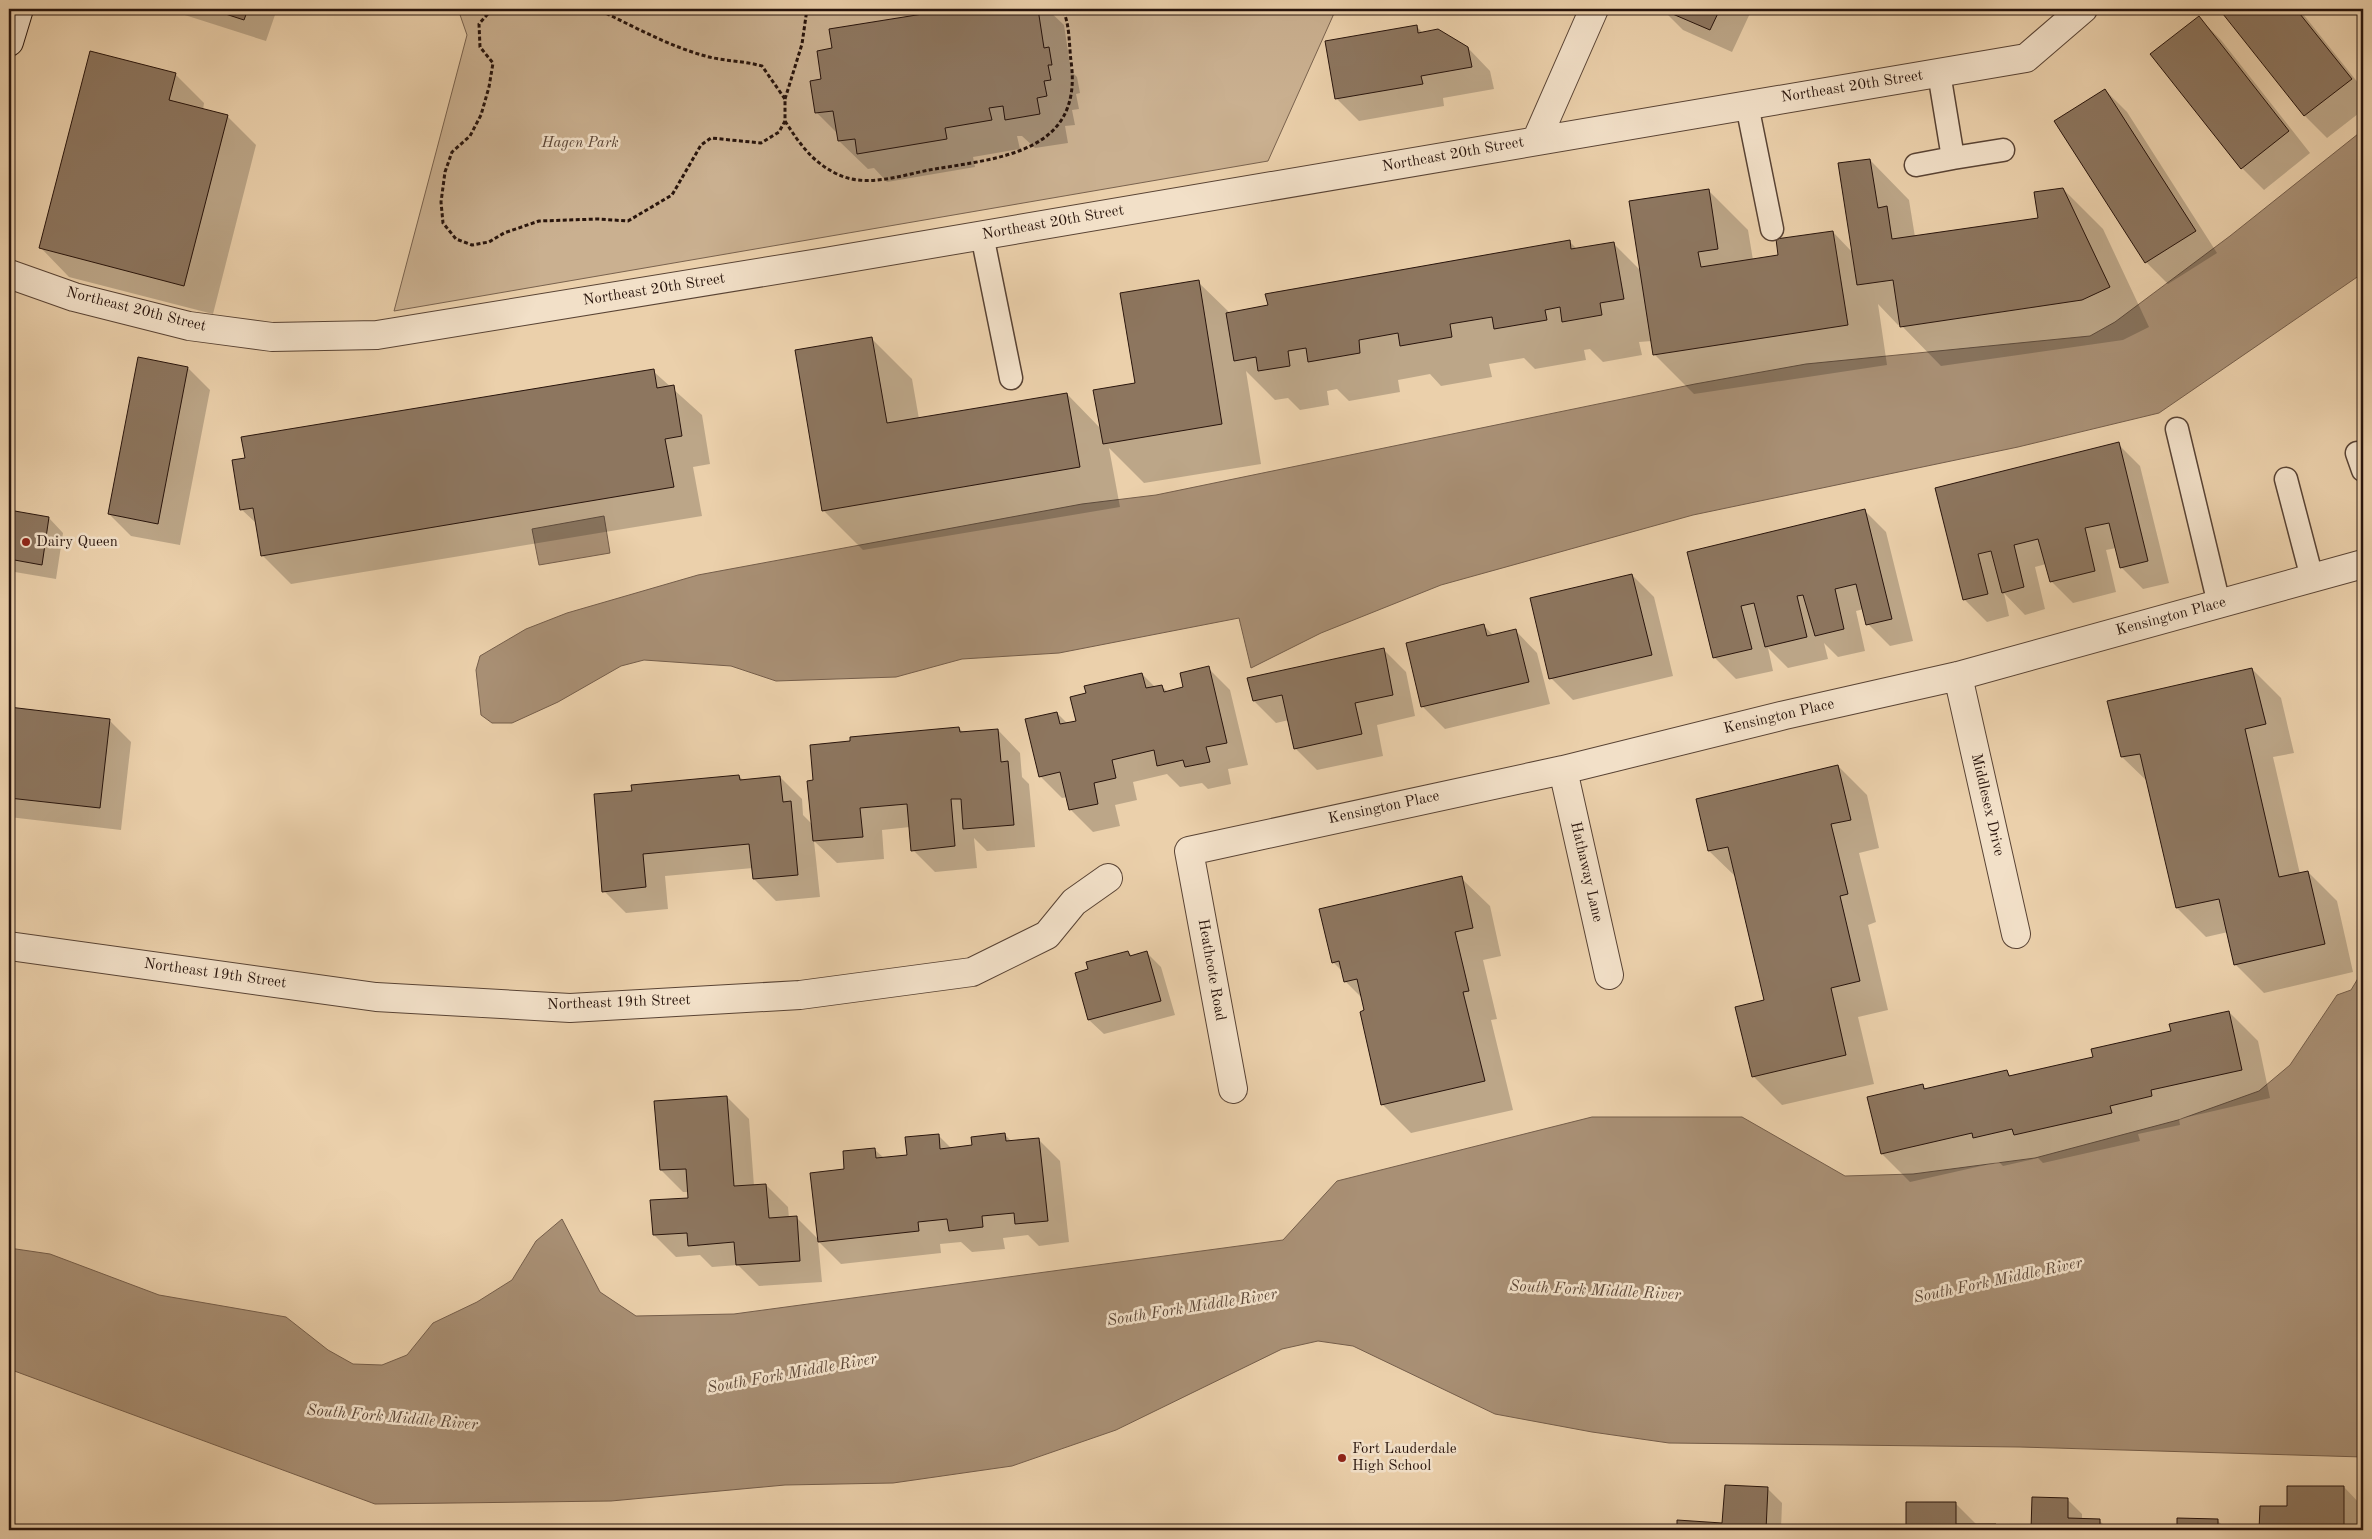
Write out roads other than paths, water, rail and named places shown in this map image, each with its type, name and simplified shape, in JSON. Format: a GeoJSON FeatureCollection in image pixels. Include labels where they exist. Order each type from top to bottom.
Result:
{"type":"FeatureCollection","features":[{"type":"Feature","properties":{"kind":"street"},"geometry":{"type":"LineString","coordinates":[[9,42],[19,9]]}},
{"type":"Feature","properties":{"kind":"street"},"geometry":{"type":"LineString","coordinates":[[1536,140],[1594,9]]}},
{"type":"Feature","properties":{"kind":"street","name":"Northeast 20th Street"},"geometry":{"type":"LineString","coordinates":[[9,274],[74,297],[189,326],[272,337],[376,335],[982,235],[2026,58],[2084,9]]}},
{"type":"Feature","properties":{"kind":"street","name":"Kensington Place"},"geometry":{"type":"LineString","coordinates":[[1189,851],[1563,770],[1785,715],[1958,676],[2363,564]]}},
{"type":"Feature","properties":{"kind":"street","name":"Middlesex Drive"},"geometry":{"type":"LineString","coordinates":[[1958,676],[2016,934]]}},
{"type":"Feature","properties":{"kind":"street","name":"Hathaway Lane"},"geometry":{"type":"LineString","coordinates":[[1563,770],[1609,975]]}},
{"type":"Feature","properties":{"kind":"street","name":"Heathcote Road"},"geometry":{"type":"LineString","coordinates":[[1189,851],[1233,1089]]}},
{"type":"Feature","properties":{"kind":"street","name":"Northeast 19th Street"},"geometry":{"type":"LineString","coordinates":[[9,946],[376,997],[570,1008],[800,995],[972,972],[1047,936],[1074,902],[1108,878]]}},
{"type":"Feature","properties":{"kind":"lane"},"geometry":{"type":"LineString","coordinates":[[1939,73],[1953,158]]}},
{"type":"Feature","properties":{"kind":"lane"},"geometry":{"type":"LineString","coordinates":[[1747,105],[1772,230]]}},
{"type":"Feature","properties":{"kind":"lane"},"geometry":{"type":"LineString","coordinates":[[1916,166],[2003,150]]}},
{"type":"Feature","properties":{"kind":"lane"},"geometry":{"type":"LineString","coordinates":[[982,235],[1011,378]]}},
{"type":"Feature","properties":{"kind":"lane"},"geometry":{"type":"LineString","coordinates":[[2177,429],[2219,604]]}},
{"type":"Feature","properties":{"kind":"lane"},"geometry":{"type":"LineString","coordinates":[[2286,478],[2312,578]]}},
{"type":"Feature","properties":{"kind":"water"},"geometry":{"type":"Polygon","coordinates":[[[2363,130],[2363,273],[2159,413],[2018,447],[1693,515],[1441,585],[1321,633],[1251,668],[1239,618],[1059,653],[962,659],[896,677],[776,681],[731,666],[644,660],[621,666],[558,702],[512,723],[492,723],[481,715],[476,670],[480,656],[526,629],[567,613],[698,575],[1082,504],[1156,495],[1695,384],[1806,364],[2090,336],[2115,322],[2230,236],[2363,130]]]}},
{"type":"Feature","properties":{"kind":"water"},"geometry":{"type":"Polygon","coordinates":[[[604,516],[610,553],[539,565],[532,529],[604,516]]]}},
{"type":"Feature","properties":{"kind":"water","name":"South Fork Middle River"},"geometry":{"type":"Polygon","coordinates":[[[2363,970],[2363,1457],[2020,1447],[1669,1443],[1592,1432],[1495,1414],[1353,1346],[1318,1341],[1282,1349],[1116,1430],[1012,1466],[893,1483],[785,1485],[611,1501],[375,1504],[9,1369],[9,1248],[50,1254],[159,1295],[286,1317],[328,1350],[353,1364],[382,1365],[407,1355],[433,1323],[477,1302],[512,1280],[536,1241],[562,1219],[600,1292],[636,1316],[734,1314],[1283,1240],[1337,1181],[1592,1117],[1742,1117],[1845,1176],[1913,1174],[2035,1158],[2178,1120],[2259,1091],[2290,1065],[2337,995],[2351,990],[2363,970]]]}},
{"type":"Feature","properties":{"kind":"place","name":"Dairy Queen"},"geometry":{"type":"Point","coordinates":[26,542]}},
{"type":"Feature","properties":{"kind":"place","name":"Fort Lauderdale High School"},"geometry":{"type":"Point","coordinates":[1342,1458]}},
{"type":"Feature","properties":{"kind":"park label","name":"Hagen Park"},"geometry":{"type":"Point","coordinates":[580,143]}}]}
